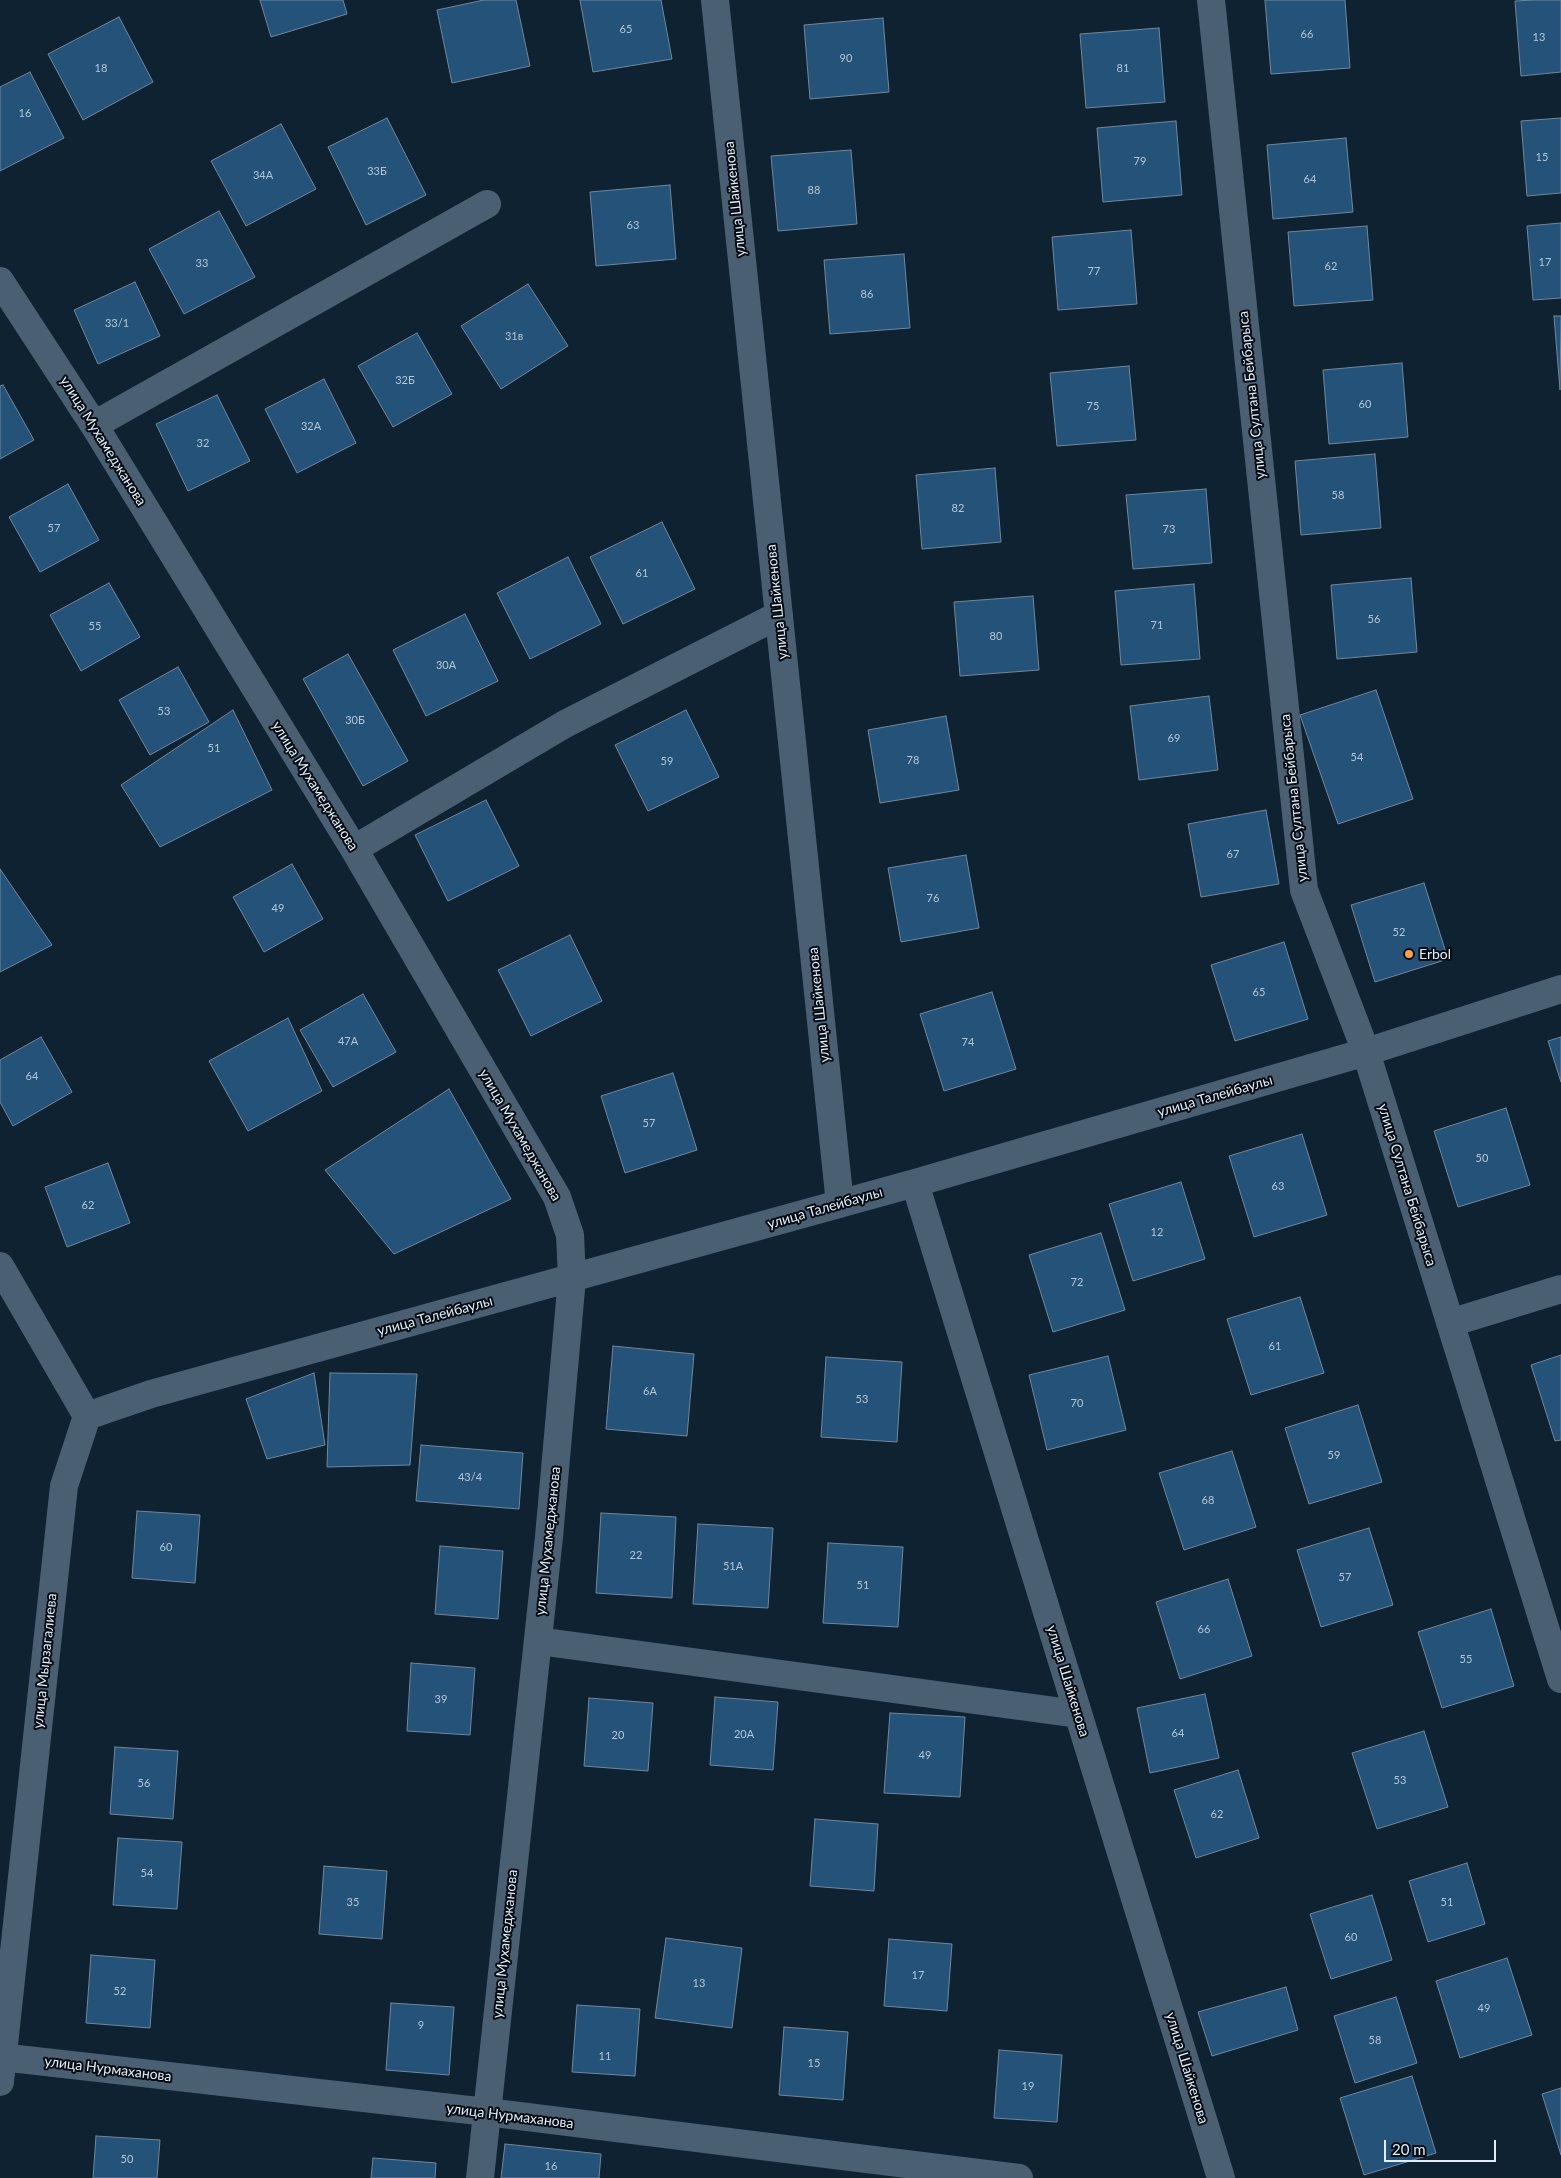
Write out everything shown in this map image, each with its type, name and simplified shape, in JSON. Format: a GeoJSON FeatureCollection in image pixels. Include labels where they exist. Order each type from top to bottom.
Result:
{"type":"FeatureCollection","features":[{"type":"Feature","properties":{"kind":"street","name":"улица Шайкенова"},"geometry":{"type":"LineString","coordinates":[[715,0],[840,1204]]}},
{"type":"Feature","properties":{"kind":"street","name":"улица Султана Бейбарыса"},"geometry":{"type":"LineString","coordinates":[[1211,0],[1304,890],[1366,1052],[1561,1679]]}},
{"type":"Feature","properties":{"kind":"street"},"geometry":{"type":"LineString","coordinates":[[94,425],[487,204]]}},
{"type":"Feature","properties":{"kind":"street","name":"улица Мухамеджанова"},"geometry":{"type":"LineString","coordinates":[[0,281],[94,425],[354,849],[557,1197],[570,1235],[572,1278],[538,1641],[480,2178]]}},
{"type":"Feature","properties":{"kind":"street"},"geometry":{"type":"LineString","coordinates":[[354,849],[565,724],[779,615]]}},
{"type":"Feature","properties":{"kind":"street","name":"улица Талейбаулы"},"geometry":{"type":"LineString","coordinates":[[87,1416],[151,1394],[915,1183],[1366,1052],[1561,989]]}},
{"type":"Feature","properties":{"kind":"street","name":"улица Шайкенова"},"geometry":{"type":"LineString","coordinates":[[915,1183],[1221,2178]]}},
{"type":"Feature","properties":{"kind":"street"},"geometry":{"type":"LineString","coordinates":[[0,1266],[87,1416]]}},
{"type":"Feature","properties":{"kind":"street"},"geometry":{"type":"LineString","coordinates":[[1450,1323],[1561,1288]]}},
{"type":"Feature","properties":{"kind":"street","name":"улица Мырзагалиева"},"geometry":{"type":"LineString","coordinates":[[1,2065],[64,1486],[87,1416]]}},
{"type":"Feature","properties":{"kind":"street"},"geometry":{"type":"LineString","coordinates":[[538,1641],[1078,1714]]}},
{"type":"Feature","properties":{"kind":"street","name":"улица Нурмаханова"},"geometry":{"type":"LineString","coordinates":[[1,2065],[487,2112],[1019,2178]]}},
{"type":"Feature","properties":{"kind":"building"},"geometry":{"type":"Polygon","coordinates":[[[260,0],[343,0],[347,14],[271,37],[260,0]]]}},
{"type":"Feature","properties":{"kind":"building"},"geometry":{"type":"Polygon","coordinates":[[[484,0],[516,0],[530,66],[452,83],[437,10],[484,0]]]}},
{"type":"Feature","properties":{"kind":"building"},"geometry":{"type":"Polygon","coordinates":[[[580,0],[661,0],[672,59],[593,72],[580,0]]]}},
{"type":"Feature","properties":{"kind":"building"},"geometry":{"type":"Polygon","coordinates":[[[1265,0],[1345,0],[1350,68],[1271,74],[1265,0]]]}},
{"type":"Feature","properties":{"kind":"building"},"geometry":{"type":"Polygon","coordinates":[[[1561,0],[1561,72],[1521,76],[1515,1],[1561,0]]]}},
{"type":"Feature","properties":{"kind":"building"},"geometry":{"type":"Polygon","coordinates":[[[119,17],[153,82],[83,120],[48,54],[119,17]]]}},
{"type":"Feature","properties":{"kind":"building"},"geometry":{"type":"Polygon","coordinates":[[[883,18],[889,92],[810,99],[804,25],[883,18]]]}},
{"type":"Feature","properties":{"kind":"building"},"geometry":{"type":"Polygon","coordinates":[[[1159,28],[1165,102],[1086,108],[1080,34],[1159,28]]]}},
{"type":"Feature","properties":{"kind":"building"},"geometry":{"type":"Polygon","coordinates":[[[30,72],[64,138],[0,171],[0,87],[30,72]]]}},
{"type":"Feature","properties":{"kind":"building"},"geometry":{"type":"Polygon","coordinates":[[[387,118],[426,195],[366,225],[328,147],[387,118]]]}},
{"type":"Feature","properties":{"kind":"building"},"geometry":{"type":"Polygon","coordinates":[[[1561,118],[1561,193],[1527,196],[1521,121],[1561,118]]]}},
{"type":"Feature","properties":{"kind":"building"},"geometry":{"type":"Polygon","coordinates":[[[1176,121],[1182,195],[1103,202],[1097,128],[1176,121]]]}},
{"type":"Feature","properties":{"kind":"building"},"geometry":{"type":"Polygon","coordinates":[[[281,124],[316,189],[246,226],[211,161],[281,124]]]}},
{"type":"Feature","properties":{"kind":"building"},"geometry":{"type":"Polygon","coordinates":[[[1346,138],[1353,212],[1273,219],[1267,145],[1346,138]]]}},
{"type":"Feature","properties":{"kind":"building"},"geometry":{"type":"Polygon","coordinates":[[[851,150],[857,224],[778,231],[771,156],[851,150]]]}},
{"type":"Feature","properties":{"kind":"building"},"geometry":{"type":"Polygon","coordinates":[[[670,185],[676,259],[596,266],[590,192],[670,185]]]}},
{"type":"Feature","properties":{"kind":"building"},"geometry":{"type":"Polygon","coordinates":[[[219,211],[255,277],[184,314],[149,249],[219,211]]]}},
{"type":"Feature","properties":{"kind":"building"},"geometry":{"type":"Polygon","coordinates":[[[1561,223],[1561,298],[1533,300],[1527,226],[1561,223]]]}},
{"type":"Feature","properties":{"kind":"building"},"geometry":{"type":"Polygon","coordinates":[[[1367,226],[1373,300],[1294,306],[1288,232],[1367,226]]]}},
{"type":"Feature","properties":{"kind":"building"},"geometry":{"type":"Polygon","coordinates":[[[1131,230],[1137,304],[1058,310],[1052,237],[1131,230]]]}},
{"type":"Feature","properties":{"kind":"building"},"geometry":{"type":"Polygon","coordinates":[[[904,254],[910,328],[830,334],[824,260],[904,254]]]}},
{"type":"Feature","properties":{"kind":"building"},"geometry":{"type":"Polygon","coordinates":[[[135,282],[160,336],[98,364],[74,310],[135,282]]]}},
{"type":"Feature","properties":{"kind":"building"},"geometry":{"type":"Polygon","coordinates":[[[528,284],[568,346],[501,389],[461,326],[528,284]]]}},
{"type":"Feature","properties":{"kind":"building"},"geometry":{"type":"Polygon","coordinates":[[[1554,316],[1561,316],[1560,390],[1554,316]]]}},
{"type":"Feature","properties":{"kind":"building"},"geometry":{"type":"Polygon","coordinates":[[[417,333],[452,394],[393,427],[358,366],[417,333]]]}},
{"type":"Feature","properties":{"kind":"building"},"geometry":{"type":"Polygon","coordinates":[[[1402,363],[1408,437],[1329,444],[1323,370],[1402,363]]]}},
{"type":"Feature","properties":{"kind":"building"},"geometry":{"type":"Polygon","coordinates":[[[1129,366],[1136,440],[1057,446],[1050,373],[1129,366]]]}},
{"type":"Feature","properties":{"kind":"building"},"geometry":{"type":"Polygon","coordinates":[[[324,379],[356,443],[297,473],[265,409],[324,379]]]}},
{"type":"Feature","properties":{"kind":"building"},"geometry":{"type":"Polygon","coordinates":[[[3,385],[34,440],[0,459],[0,386],[3,385]]]}},
{"type":"Feature","properties":{"kind":"building"},"geometry":{"type":"Polygon","coordinates":[[[217,395],[250,461],[188,491],[156,424],[217,395]]]}},
{"type":"Feature","properties":{"kind":"building"},"geometry":{"type":"Polygon","coordinates":[[[1375,454],[1381,528],[1301,535],[1295,461],[1375,454]]]}},
{"type":"Feature","properties":{"kind":"building"},"geometry":{"type":"Polygon","coordinates":[[[995,468],[1001,542],[922,549],[916,475],[995,468]]]}},
{"type":"Feature","properties":{"kind":"building"},"geometry":{"type":"Polygon","coordinates":[[[68,484],[99,540],[40,572],[9,517],[68,484]]]}},
{"type":"Feature","properties":{"kind":"building"},"geometry":{"type":"Polygon","coordinates":[[[1206,489],[1212,563],[1133,569],[1126,495],[1206,489]]]}},
{"type":"Feature","properties":{"kind":"building"},"geometry":{"type":"Polygon","coordinates":[[[662,522],[695,589],[623,624],[590,557],[662,522]]]}},
{"type":"Feature","properties":{"kind":"building"},"geometry":{"type":"Polygon","coordinates":[[[568,557],[601,624],[530,659],[497,593],[568,557]]]}},
{"type":"Feature","properties":{"kind":"building"},"geometry":{"type":"Polygon","coordinates":[[[1411,578],[1417,652],[1337,659],[1331,585],[1411,578]]]}},
{"type":"Feature","properties":{"kind":"building"},"geometry":{"type":"Polygon","coordinates":[[[109,583],[140,637],[81,671],[50,615],[109,583]]]}},
{"type":"Feature","properties":{"kind":"building"},"geometry":{"type":"Polygon","coordinates":[[[1194,584],[1200,659],[1121,665],[1115,591],[1194,584]]]}},
{"type":"Feature","properties":{"kind":"building"},"geometry":{"type":"Polygon","coordinates":[[[1033,596],[1039,670],[960,676],[954,602],[1033,596]]]}},
{"type":"Feature","properties":{"kind":"building"},"geometry":{"type":"Polygon","coordinates":[[[465,614],[498,681],[426,716],[393,650],[465,614]]]}},
{"type":"Feature","properties":{"kind":"building"},"geometry":{"type":"Polygon","coordinates":[[[348,654],[408,761],[363,786],[303,679],[348,654]]]}},
{"type":"Feature","properties":{"kind":"building"},"geometry":{"type":"Polygon","coordinates":[[[178,667],[209,722],[150,755],[119,700],[178,667]]]}},
{"type":"Feature","properties":{"kind":"building"},"geometry":{"type":"Polygon","coordinates":[[[1376,690],[1413,799],[1338,824],[1300,715],[1376,690]]]}},
{"type":"Feature","properties":{"kind":"building"},"geometry":{"type":"Polygon","coordinates":[[[1209,696],[1218,770],[1139,780],[1130,706],[1209,696]]]}},
{"type":"Feature","properties":{"kind":"building"},"geometry":{"type":"Polygon","coordinates":[[[233,710],[272,790],[160,847],[121,785],[233,710]]]}},
{"type":"Feature","properties":{"kind":"building"},"geometry":{"type":"Polygon","coordinates":[[[686,710],[719,777],[648,811],[615,745],[686,710]]]}},
{"type":"Feature","properties":{"kind":"building"},"geometry":{"type":"Polygon","coordinates":[[[946,716],[959,790],[880,803],[868,730],[946,716]]]}},
{"type":"Feature","properties":{"kind":"building"},"geometry":{"type":"Polygon","coordinates":[[[486,800],[519,866],[448,901],[415,835],[486,800]]]}},
{"type":"Feature","properties":{"kind":"building"},"geometry":{"type":"Polygon","coordinates":[[[1266,810],[1279,884],[1201,897],[1188,824],[1266,810]]]}},
{"type":"Feature","properties":{"kind":"building"},"geometry":{"type":"Polygon","coordinates":[[[966,855],[979,928],[901,942],[888,868],[966,855]]]}},
{"type":"Feature","properties":{"kind":"building"},"geometry":{"type":"Polygon","coordinates":[[[292,864],[323,919],[264,952],[233,897],[292,864]]]}},
{"type":"Feature","properties":{"kind":"building"},"geometry":{"type":"Polygon","coordinates":[[[0,869],[52,945],[0,972],[0,869]]]}},
{"type":"Feature","properties":{"kind":"building"},"geometry":{"type":"Polygon","coordinates":[[[1424,883],[1448,959],[1375,982],[1351,905],[1424,883]]]}},
{"type":"Feature","properties":{"kind":"building"},"geometry":{"type":"Polygon","coordinates":[[[570,935],[602,1001],[531,1036],[498,970],[570,935]]]}},
{"type":"Feature","properties":{"kind":"building"},"geometry":{"type":"Polygon","coordinates":[[[1284,942],[1308,1019],[1235,1041],[1211,965],[1284,942]]]}},
{"type":"Feature","properties":{"kind":"building"},"geometry":{"type":"Polygon","coordinates":[[[992,992],[1016,1069],[944,1091],[920,1014],[992,992]]]}},
{"type":"Feature","properties":{"kind":"building"},"geometry":{"type":"Polygon","coordinates":[[[363,994],[396,1052],[333,1087],[300,1030],[363,994]]]}},
{"type":"Feature","properties":{"kind":"building"},"geometry":{"type":"Polygon","coordinates":[[[288,1018],[322,1091],[248,1131],[209,1061],[288,1018]]]}},
{"type":"Feature","properties":{"kind":"building"},"geometry":{"type":"Polygon","coordinates":[[[41,1037],[72,1092],[13,1126],[0,1102],[0,1060],[41,1037]]]}},
{"type":"Feature","properties":{"kind":"building"},"geometry":{"type":"Polygon","coordinates":[[[1561,1037],[1561,1082],[1548,1041],[1561,1037]]]}},
{"type":"Feature","properties":{"kind":"building"},"geometry":{"type":"Polygon","coordinates":[[[673,1073],[697,1150],[625,1173],[601,1096],[673,1073]]]}},
{"type":"Feature","properties":{"kind":"building"},"geometry":{"type":"Polygon","coordinates":[[[449,1089],[511,1199],[394,1254],[325,1170],[449,1089]]]}},
{"type":"Feature","properties":{"kind":"building"},"geometry":{"type":"Polygon","coordinates":[[[1506,1108],[1530,1185],[1458,1207],[1434,1131],[1506,1108]]]}},
{"type":"Feature","properties":{"kind":"building"},"geometry":{"type":"Polygon","coordinates":[[[1302,1134],[1327,1215],[1254,1237],[1229,1156],[1302,1134]]]}},
{"type":"Feature","properties":{"kind":"building"},"geometry":{"type":"Polygon","coordinates":[[[108,1163],[130,1223],[67,1247],[45,1187],[108,1163]]]}},
{"type":"Feature","properties":{"kind":"building"},"geometry":{"type":"Polygon","coordinates":[[[1181,1182],[1205,1259],[1133,1281],[1109,1204],[1181,1182]]]}},
{"type":"Feature","properties":{"kind":"building"},"geometry":{"type":"Polygon","coordinates":[[[1101,1233],[1125,1310],[1053,1332],[1029,1255],[1101,1233]]]}},
{"type":"Feature","properties":{"kind":"building"},"geometry":{"type":"Polygon","coordinates":[[[1300,1297],[1324,1373],[1251,1395],[1227,1319],[1300,1297]]]}},
{"type":"Feature","properties":{"kind":"building"},"geometry":{"type":"Polygon","coordinates":[[[613,1346],[694,1354],[687,1436],[606,1429],[613,1346]]]}},
{"type":"Feature","properties":{"kind":"building"},"geometry":{"type":"Polygon","coordinates":[[[1561,1355],[1561,1440],[1555,1441],[1531,1365],[1561,1355]]]}},
{"type":"Feature","properties":{"kind":"building"},"geometry":{"type":"Polygon","coordinates":[[[1108,1356],[1126,1430],[1047,1450],[1029,1375],[1108,1356]]]}},
{"type":"Feature","properties":{"kind":"building"},"geometry":{"type":"Polygon","coordinates":[[[826,1357],[902,1362],[897,1442],[821,1437],[826,1357]]]}},
{"type":"Feature","properties":{"kind":"building"},"geometry":{"type":"Polygon","coordinates":[[[314,1373],[325,1445],[267,1459],[246,1399],[314,1373]]]}},
{"type":"Feature","properties":{"kind":"building"},"geometry":{"type":"Polygon","coordinates":[[[330,1373],[417,1374],[410,1465],[327,1467],[330,1373]]]}},
{"type":"Feature","properties":{"kind":"building"},"geometry":{"type":"Polygon","coordinates":[[[1358,1405],[1382,1482],[1309,1504],[1285,1428],[1358,1405]]]}},
{"type":"Feature","properties":{"kind":"building"},"geometry":{"type":"Polygon","coordinates":[[[421,1445],[523,1453],[519,1509],[416,1501],[421,1445]]]}},
{"type":"Feature","properties":{"kind":"building"},"geometry":{"type":"Polygon","coordinates":[[[1232,1451],[1256,1527],[1184,1550],[1159,1473],[1232,1451]]]}},
{"type":"Feature","properties":{"kind":"building"},"geometry":{"type":"Polygon","coordinates":[[[137,1511],[200,1515],[195,1583],[132,1578],[137,1511]]]}},
{"type":"Feature","properties":{"kind":"building"},"geometry":{"type":"Polygon","coordinates":[[[601,1513],[676,1517],[672,1598],[596,1593],[601,1513]]]}},
{"type":"Feature","properties":{"kind":"building"},"geometry":{"type":"Polygon","coordinates":[[[698,1524],[773,1528],[768,1608],[693,1604],[698,1524]]]}},
{"type":"Feature","properties":{"kind":"building"},"geometry":{"type":"Polygon","coordinates":[[[1369,1528],[1393,1605],[1321,1627],[1297,1550],[1369,1528]]]}},
{"type":"Feature","properties":{"kind":"building"},"geometry":{"type":"Polygon","coordinates":[[[828,1543],[903,1547],[898,1627],[823,1623],[828,1543]]]}},
{"type":"Feature","properties":{"kind":"building"},"geometry":{"type":"Polygon","coordinates":[[[440,1546],[503,1551],[498,1619],[435,1614],[440,1546]]]}},
{"type":"Feature","properties":{"kind":"building"},"geometry":{"type":"Polygon","coordinates":[[[1228,1579],[1252,1656],[1180,1679],[1156,1602],[1228,1579]]]}},
{"type":"Feature","properties":{"kind":"building"},"geometry":{"type":"Polygon","coordinates":[[[1491,1609],[1514,1686],[1442,1708],[1418,1632],[1491,1609]]]}},
{"type":"Feature","properties":{"kind":"building"},"geometry":{"type":"Polygon","coordinates":[[[411,1663],[475,1668],[470,1735],[407,1731],[411,1663]]]}},
{"type":"Feature","properties":{"kind":"building"},"geometry":{"type":"Polygon","coordinates":[[[1205,1694],[1219,1758],[1150,1773],[1137,1708],[1205,1694]]]}},
{"type":"Feature","properties":{"kind":"building"},"geometry":{"type":"Polygon","coordinates":[[[715,1697],[778,1702],[773,1770],[710,1765],[715,1697]]]}},
{"type":"Feature","properties":{"kind":"building"},"geometry":{"type":"Polygon","coordinates":[[[589,1698],[653,1703],[648,1771],[584,1766],[589,1698]]]}},
{"type":"Feature","properties":{"kind":"building"},"geometry":{"type":"Polygon","coordinates":[[[890,1713],[965,1717],[960,1797],[884,1793],[890,1713]]]}},
{"type":"Feature","properties":{"kind":"building"},"geometry":{"type":"Polygon","coordinates":[[[1424,1731],[1448,1807],[1377,1829],[1352,1753],[1424,1731]]]}},
{"type":"Feature","properties":{"kind":"building"},"geometry":{"type":"Polygon","coordinates":[[[115,1747],[178,1751],[173,1819],[110,1814],[115,1747]]]}},
{"type":"Feature","properties":{"kind":"building"},"geometry":{"type":"Polygon","coordinates":[[[1238,1770],[1259,1838],[1196,1858],[1174,1790],[1238,1770]]]}},
{"type":"Feature","properties":{"kind":"building"},"geometry":{"type":"Polygon","coordinates":[[[815,1819],[878,1824],[874,1891],[810,1886],[815,1819]]]}},
{"type":"Feature","properties":{"kind":"building"},"geometry":{"type":"Polygon","coordinates":[[[118,1838],[182,1842],[177,1909],[113,1905],[118,1838]]]}},
{"type":"Feature","properties":{"kind":"building"},"geometry":{"type":"Polygon","coordinates":[[[1467,1863],[1485,1924],[1428,1942],[1409,1881],[1467,1863]]]}},
{"type":"Feature","properties":{"kind":"building"},"geometry":{"type":"Polygon","coordinates":[[[324,1866],[387,1871],[382,1939],[319,1934],[324,1866]]]}},
{"type":"Feature","properties":{"kind":"building"},"geometry":{"type":"Polygon","coordinates":[[[1372,1895],[1392,1960],[1331,1979],[1310,1914],[1372,1895]]]}},
{"type":"Feature","properties":{"kind":"building"},"geometry":{"type":"Polygon","coordinates":[[[666,1938],[742,1948],[732,2028],[655,2018],[666,1938]]]}},
{"type":"Feature","properties":{"kind":"building"},"geometry":{"type":"Polygon","coordinates":[[[889,1939],[952,1944],[947,2011],[884,2006],[889,1939]]]}},
{"type":"Feature","properties":{"kind":"building"},"geometry":{"type":"Polygon","coordinates":[[[91,1955],[155,1960],[150,2028],[86,2023],[91,1955]]]}},
{"type":"Feature","properties":{"kind":"building"},"geometry":{"type":"Polygon","coordinates":[[[1507,1958],[1532,2035],[1460,2058],[1436,1981],[1507,1958]]]}},
{"type":"Feature","properties":{"kind":"building"},"geometry":{"type":"Polygon","coordinates":[[[1286,1987],[1298,2030],[1212,2056],[1198,2012],[1286,1987]]]}},
{"type":"Feature","properties":{"kind":"building"},"geometry":{"type":"Polygon","coordinates":[[[1396,1997],[1417,2063],[1355,2083],[1334,2016],[1396,1997]]]}},
{"type":"Feature","properties":{"kind":"building"},"geometry":{"type":"Polygon","coordinates":[[[391,2003],[454,2007],[449,2075],[386,2070],[391,2003]]]}},
{"type":"Feature","properties":{"kind":"building"},"geometry":{"type":"Polygon","coordinates":[[[577,2005],[640,2009],[635,2076],[572,2072],[577,2005]]]}},
{"type":"Feature","properties":{"kind":"building"},"geometry":{"type":"Polygon","coordinates":[[[784,2027],[848,2032],[843,2100],[779,2095],[784,2027]]]}},
{"type":"Feature","properties":{"kind":"building"},"geometry":{"type":"Polygon","coordinates":[[[999,2050],[1062,2055],[1057,2122],[994,2118],[999,2050]]]}},
{"type":"Feature","properties":{"kind":"building"},"geometry":{"type":"Polygon","coordinates":[[[1412,2076],[1436,2153],[1364,2175],[1340,2098],[1412,2076]]]}},
{"type":"Feature","properties":{"kind":"building"},"geometry":{"type":"Polygon","coordinates":[[[1561,2088],[1561,2155],[1542,2094],[1561,2088]]]}},
{"type":"Feature","properties":{"kind":"building"},"geometry":{"type":"Polygon","coordinates":[[[96,2136],[160,2140],[157,2178],[93,2178],[96,2136]]]}},
{"type":"Feature","properties":{"kind":"building"},"geometry":{"type":"Polygon","coordinates":[[[505,2144],[601,2154],[599,2178],[501,2178],[505,2144]]]}},
{"type":"Feature","properties":{"kind":"building"},"geometry":{"type":"Polygon","coordinates":[[[373,2158],[436,2163],[435,2178],[371,2178],[373,2158]]]}},
{"type":"Feature","properties":{"kind":"place","name":"Erbol"},"geometry":{"type":"Point","coordinates":[1409,954]}}]}
